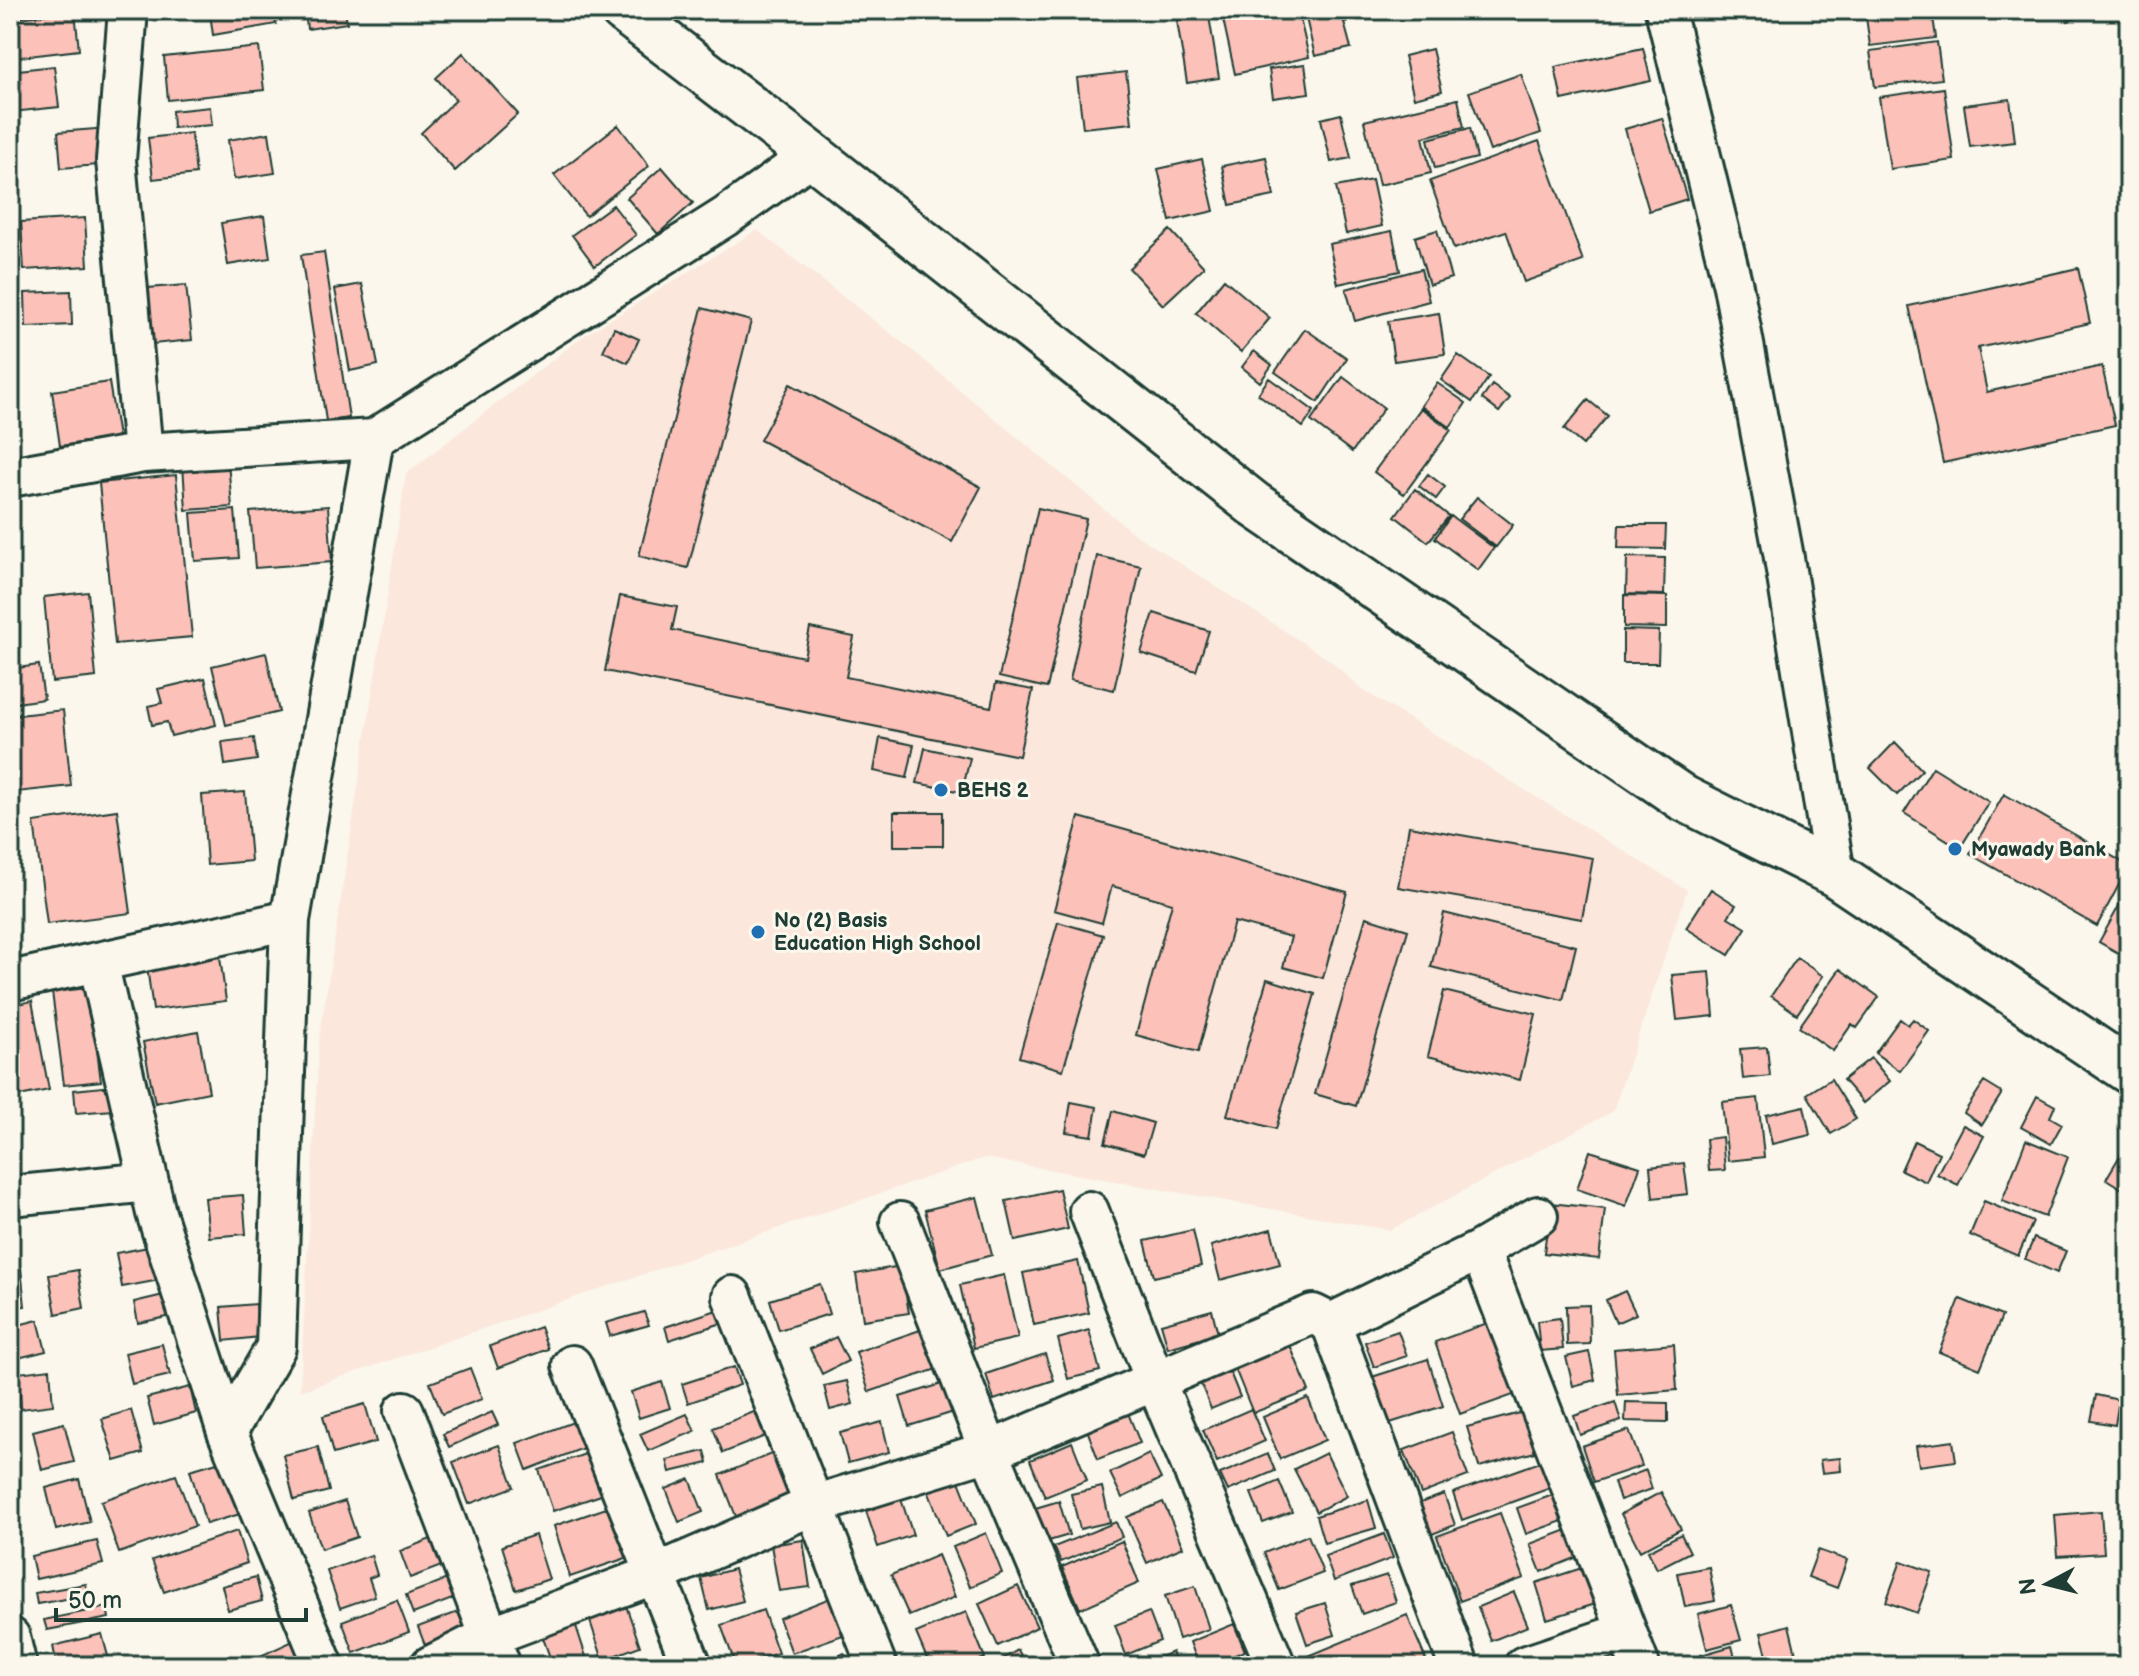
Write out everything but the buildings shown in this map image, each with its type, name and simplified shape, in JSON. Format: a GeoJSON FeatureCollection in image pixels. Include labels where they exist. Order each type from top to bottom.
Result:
{"type":"FeatureCollection","features":[{"type":"Feature","properties":{"kind":"highway"},"geometry":{"type":"LineString","coordinates":[[623,10],[1267,514],[1683,798],[1835,874],[2129,1071]]}},
{"type":"Feature","properties":{"kind":"street"},"geometry":{"type":"LineString","coordinates":[[128,10],[116,160],[143,453]]}},
{"type":"Feature","properties":{"kind":"street"},"geometry":{"type":"LineString","coordinates":[[1665,10],[1733,286],[1783,552],[1835,874]]}},
{"type":"Feature","properties":{"kind":"street"},"geometry":{"type":"LineString","coordinates":[[10,477],[143,453],[374,439],[728,215],[812,155]]}},
{"type":"Feature","properties":{"kind":"street"},"geometry":{"type":"LineString","coordinates":[[227,1432],[276,1347],[290,920],[374,439]]}},
{"type":"Feature","properties":{"kind":"street"},"geometry":{"type":"LineString","coordinates":[[10,981],[290,920]]}},
{"type":"Feature","properties":{"kind":"street"},"geometry":{"type":"LineString","coordinates":[[98,962],[156,1213],[227,1432],[324,1666]]}},
{"type":"Feature","properties":{"kind":"street"},"geometry":{"type":"LineString","coordinates":[[10,1196],[149,1182]]}},
{"type":"Feature","properties":{"kind":"street"},"geometry":{"type":"LineString","coordinates":[[1089,1211],[1155,1380],[1276,1666]]}},
{"type":"Feature","properties":{"kind":"street"},"geometry":{"type":"LineString","coordinates":[[1331,1323],[1480,1250],[1538,1216]]}},
{"type":"Feature","properties":{"kind":"street"},"geometry":{"type":"LineString","coordinates":[[900,1222],[989,1451],[1080,1666]]}},
{"type":"Feature","properties":{"kind":"street"},"geometry":{"type":"LineString","coordinates":[[1480,1250],[1633,1649],[1524,1666]]}},
{"type":"Feature","properties":{"kind":"street"},"geometry":{"type":"LineString","coordinates":[[732,1296],[877,1666]]}},
{"type":"Feature","properties":{"kind":"street"},"geometry":{"type":"LineString","coordinates":[[430,1666],[496,1651],[656,1574],[814,1505],[989,1451],[1313,1314],[1331,1323],[1459,1666]]}},
{"type":"Feature","properties":{"kind":"street"},"geometry":{"type":"LineString","coordinates":[[572,1365],[692,1666]]}},
{"type":"Feature","properties":{"kind":"street"},"geometry":{"type":"LineString","coordinates":[[404,1411],[496,1651]]}},
{"type":"Feature","properties":{"kind":"street"},"geometry":{"type":"LineString","coordinates":[[10,1637],[17,1666]]}},
{"type":"Feature","properties":{"kind":"shaded area","name":"BEHS 2"},"geometry":{"type":"Polygon","coordinates":[[[757,230],[908,347],[1133,533],[1331,661],[1361,689],[1687,890],[1613,1111],[1390,1230],[984,1158],[300,1391],[319,1041],[406,474],[582,337],[757,230]]]}},
{"type":"Feature","properties":{"kind":"place","name":"BEHS 2"},"geometry":{"type":"Point","coordinates":[941,790]}},
{"type":"Feature","properties":{"kind":"place","name":"Myawady Bank"},"geometry":{"type":"Point","coordinates":[1955,849]}},
{"type":"Feature","properties":{"kind":"place","name":"No (2) Basis Education High School"},"geometry":{"type":"Point","coordinates":[758,932]}}]}
